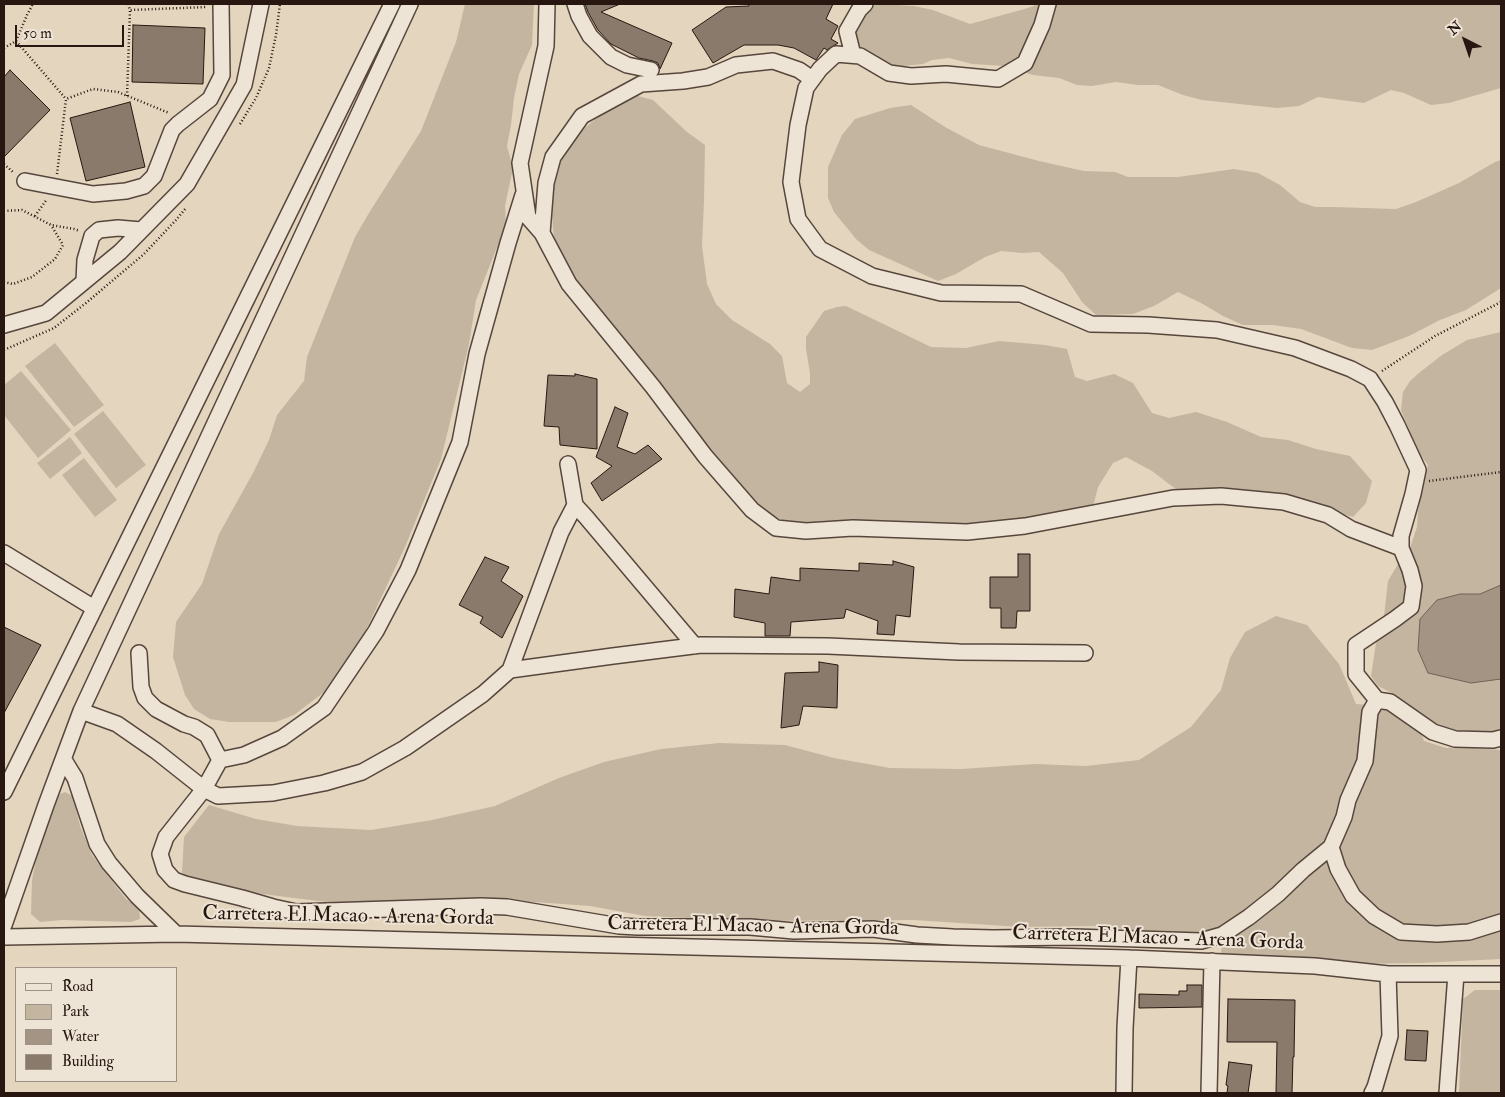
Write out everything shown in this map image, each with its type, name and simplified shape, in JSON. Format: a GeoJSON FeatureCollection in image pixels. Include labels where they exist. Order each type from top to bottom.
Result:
{"type":"FeatureCollection","features":[{"type":"Feature","properties":{"kind":"street"},"geometry":{"type":"LineString","coordinates":[[4,326],[46,312],[120,252],[187,184],[244,85],[261,4]]}},
{"type":"Feature","properties":{"kind":"street"},"geometry":{"type":"LineString","coordinates":[[4,792],[392,4]]}},
{"type":"Feature","properties":{"kind":"street"},"geometry":{"type":"LineString","coordinates":[[4,925],[81,711],[410,4]]}},
{"type":"Feature","properties":{"kind":"street"},"geometry":{"type":"LineString","coordinates":[[547,4],[546,46],[520,163],[528,217],[542,233],[569,284],[653,387],[705,456],[752,510],[776,528],[806,531],[852,528],[968,532],[1024,526],[1174,498],[1221,496],[1284,502],[1328,515],[1351,529],[1401,548]]}},
{"type":"Feature","properties":{"kind":"street"},"geometry":{"type":"LineString","coordinates":[[575,4],[590,36],[611,57],[627,65],[651,70]]}},
{"type":"Feature","properties":{"kind":"street"},"geometry":{"type":"LineString","coordinates":[[853,56],[847,32],[859,10],[865,4]]}},
{"type":"Feature","properties":{"kind":"street"},"geometry":{"type":"LineString","coordinates":[[1048,4],[1042,25],[1025,63],[998,79],[946,74],[911,76],[889,74],[860,56],[836,54],[820,69],[806,88],[798,125],[791,182],[798,219],[820,249],[872,276],[941,293],[1021,294],[1091,324],[1148,325],[1217,330],[1295,348],[1351,369],[1370,379],[1385,402],[1418,470],[1401,536],[1401,548],[1414,586],[1411,607],[1356,645],[1356,674],[1377,700],[1390,702],[1433,732],[1455,739],[1493,740],[1501,738]]}},
{"type":"Feature","properties":{"kind":"street"},"geometry":{"type":"LineString","coordinates":[[25,181],[93,194],[126,191],[144,186],[154,176],[172,130],[210,99],[222,75],[221,5]]}},
{"type":"Feature","properties":{"kind":"street"},"geometry":{"type":"LineString","coordinates":[[542,233],[546,183],[553,157],[582,116],[641,84],[708,77],[736,65],[773,61],[799,70],[812,79]]}},
{"type":"Feature","properties":{"kind":"street"},"geometry":{"type":"LineString","coordinates":[[525,192],[508,243],[477,354],[460,442],[408,570],[376,631],[324,708],[282,738],[244,755],[220,760],[204,789],[166,837],[160,854],[165,870],[174,880],[296,912],[482,906],[507,907],[619,926],[638,927],[750,927],[794,931],[873,929],[961,937],[1201,941],[1222,935],[1249,917],[1331,847],[1344,817],[1348,800],[1366,761],[1370,712],[1377,700]]}},
{"type":"Feature","properties":{"kind":"street"},"geometry":{"type":"LineString","coordinates":[[84,281],[85,260],[92,236],[99,230],[118,228],[141,230]]}},
{"type":"Feature","properties":{"kind":"street"},"geometry":{"type":"LineString","coordinates":[[568,464],[575,505],[695,646]]}},
{"type":"Feature","properties":{"kind":"street"},"geometry":{"type":"LineString","coordinates":[[81,711],[117,724],[156,751],[204,789],[218,796],[273,794],[324,783],[362,772],[405,748],[482,694],[510,670],[561,532],[575,505]]}},
{"type":"Feature","properties":{"kind":"street"},"geometry":{"type":"LineString","coordinates":[[4,553],[94,608]]}},
{"type":"Feature","properties":{"kind":"street"},"geometry":{"type":"LineString","coordinates":[[510,670],[695,646],[828,646],[959,652],[1085,653]]}},
{"type":"Feature","properties":{"kind":"street"},"geometry":{"type":"LineString","coordinates":[[139,653],[141,687],[145,698],[156,709],[207,735],[220,760]]}},
{"type":"Feature","properties":{"kind":"street"},"geometry":{"type":"LineString","coordinates":[[64,760],[75,778],[97,844],[110,864],[137,896],[176,934]]}},
{"type":"Feature","properties":{"kind":"street"},"geometry":{"type":"LineString","coordinates":[[1331,847],[1338,869],[1354,896],[1374,916],[1401,932],[1436,934],[1469,932],[1501,922]]}},
{"type":"Feature","properties":{"kind":"street","name":"Carretera El Macao - Arena Gorda"},"geometry":{"type":"LineString","coordinates":[[4,937],[176,934],[1130,958],[1315,966],[1388,974],[1501,974]]}},
{"type":"Feature","properties":{"kind":"street"},"geometry":{"type":"LineString","coordinates":[[1124,1093],[1125,1028],[1130,958]]}},
{"type":"Feature","properties":{"kind":"street"},"geometry":{"type":"LineString","coordinates":[[1209,1093],[1212,961]]}},
{"type":"Feature","properties":{"kind":"street"},"geometry":{"type":"LineString","coordinates":[[1372,1093],[1390,1036],[1388,974]]}},
{"type":"Feature","properties":{"kind":"street"},"geometry":{"type":"LineString","coordinates":[[1448,1093],[1456,974]]}},
{"type":"Feature","properties":{"kind":"path"},"geometry":{"type":"LineString","coordinates":[[4,48],[16,41],[27,14],[34,4]]}},
{"type":"Feature","properties":{"kind":"path"},"geometry":{"type":"LineString","coordinates":[[127,96],[130,10],[128,4]]}},
{"type":"Feature","properties":{"kind":"path"},"geometry":{"type":"LineString","coordinates":[[130,10],[221,5]]}},
{"type":"Feature","properties":{"kind":"path"},"geometry":{"type":"LineString","coordinates":[[16,41],[66,99],[56,186]]}},
{"type":"Feature","properties":{"kind":"path"},"geometry":{"type":"LineString","coordinates":[[66,99],[93,90],[118,92],[184,120]]}},
{"type":"Feature","properties":{"kind":"path"},"geometry":{"type":"LineString","coordinates":[[4,212],[22,210],[51,225],[74,229],[92,236]]}},
{"type":"Feature","properties":{"kind":"path"},"geometry":{"type":"LineString","coordinates":[[4,282],[13,284],[32,277],[55,259],[63,245],[51,225]]}},
{"type":"Feature","properties":{"kind":"path"},"geometry":{"type":"LineString","coordinates":[[1370,379],[1435,336],[1501,302]]}},
{"type":"Feature","properties":{"kind":"path"},"geometry":{"type":"LineString","coordinates":[[1415,483],[1501,472]]}},
{"type":"Feature","properties":{"kind":"green space"},"geometry":{"type":"Polygon","coordinates":[[[465,4],[534,4],[532,45],[519,74],[507,146],[513,168],[505,206],[506,225],[476,300],[469,344],[441,459],[405,547],[359,645],[327,690],[294,715],[276,722],[229,722],[210,719],[194,709],[185,695],[173,657],[176,622],[202,584],[219,534],[253,473],[269,440],[277,415],[304,381],[307,357],[355,237],[421,131],[456,42],[465,4]]]}},
{"type":"Feature","properties":{"kind":"green space"},"geometry":{"type":"Polygon","coordinates":[[[877,4],[914,6],[933,10],[970,24],[1038,4],[1501,4],[1501,88],[1449,103],[1431,105],[1404,93],[1391,90],[1364,103],[1318,97],[1299,106],[1277,108],[1202,100],[1158,85],[1116,82],[1092,86],[1077,85],[1059,78],[1033,75],[1005,66],[972,64],[949,58],[932,60],[923,64],[902,66],[881,63],[864,52],[856,40],[856,29],[867,11],[877,4]]]}},
{"type":"Feature","properties":{"kind":"green space"},"geometry":{"type":"Polygon","coordinates":[[[634,95],[653,100],[687,132],[705,145],[702,246],[707,284],[716,304],[732,320],[770,344],[782,356],[787,383],[800,392],[810,384],[806,337],[824,311],[837,307],[846,306],[931,347],[966,348],[999,341],[1067,349],[1075,377],[1087,381],[1114,374],[1133,383],[1152,413],[1169,418],[1196,412],[1227,422],[1261,437],[1288,440],[1316,449],[1350,456],[1372,481],[1366,503],[1353,517],[1280,496],[1239,489],[1183,493],[1152,471],[1126,457],[1113,463],[1098,487],[1093,507],[1044,522],[939,528],[892,521],[791,524],[765,512],[714,463],[646,364],[608,331],[584,298],[554,238],[550,196],[554,175],[567,149],[580,132],[611,106],[634,95]]]}},
{"type":"Feature","properties":{"kind":"green space"},"geometry":{"type":"Polygon","coordinates":[[[911,105],[945,127],[979,145],[1039,161],[1084,171],[1115,172],[1128,177],[1178,177],[1234,169],[1258,173],[1280,185],[1300,202],[1315,207],[1396,209],[1459,183],[1501,160],[1501,288],[1466,310],[1440,320],[1409,336],[1372,350],[1352,348],[1301,329],[1272,325],[1243,325],[1178,292],[1154,306],[1133,314],[1096,315],[1082,302],[1063,273],[1039,252],[1001,251],[938,281],[869,250],[856,239],[834,212],[828,198],[828,167],[842,135],[855,119],[890,108],[911,105]]]}},
{"type":"Feature","properties":{"kind":"green space"},"geometry":{"type":"Polygon","coordinates":[[[1501,332],[1501,729],[1491,732],[1477,732],[1445,729],[1414,709],[1424,741],[1446,748],[1460,747],[1501,750],[1501,959],[1421,963],[1292,965],[1221,953],[1224,927],[1194,937],[1096,926],[1020,927],[914,920],[752,921],[645,916],[590,906],[534,902],[418,906],[350,905],[191,885],[182,872],[184,837],[209,805],[256,819],[297,826],[371,830],[432,820],[495,806],[559,778],[604,762],[661,749],[719,743],[785,745],[834,758],[890,768],[961,769],[1035,764],[1086,766],[1139,760],[1191,727],[1221,690],[1230,658],[1245,632],[1276,616],[1307,625],[1339,664],[1356,704],[1413,708],[1392,693],[1378,686],[1371,676],[1376,643],[1384,616],[1388,581],[1410,548],[1417,527],[1418,511],[1428,465],[1418,452],[1401,410],[1403,392],[1410,381],[1442,355],[1467,340],[1501,332]]]}},
{"type":"Feature","properties":{"kind":"green space"},"geometry":{"type":"Polygon","coordinates":[[[55,343],[104,405],[74,427],[25,366],[55,343]]]}},
{"type":"Feature","properties":{"kind":"green space"},"geometry":{"type":"Polygon","coordinates":[[[21,371],[71,430],[38,458],[4,415],[4,385],[21,371]]]}},
{"type":"Feature","properties":{"kind":"green space"},"geometry":{"type":"Polygon","coordinates":[[[103,411],[146,465],[116,488],[74,434],[103,411]]]}},
{"type":"Feature","properties":{"kind":"green space"},"geometry":{"type":"Polygon","coordinates":[[[70,437],[82,453],[50,479],[37,463],[70,437]]]}},
{"type":"Feature","properties":{"kind":"green space"},"geometry":{"type":"Polygon","coordinates":[[[84,458],[117,500],[95,517],[62,475],[84,458]]]}},
{"type":"Feature","properties":{"kind":"green space"},"geometry":{"type":"Polygon","coordinates":[[[65,792],[73,796],[80,826],[92,855],[126,899],[139,908],[140,919],[131,922],[63,920],[40,922],[31,914],[32,880],[37,855],[50,811],[60,794],[65,792]]]}},
{"type":"Feature","properties":{"kind":"green space"},"geometry":{"type":"Polygon","coordinates":[[[1475,990],[1501,990],[1501,1093],[1459,1093],[1463,999],[1475,990]]]}},
{"type":"Feature","properties":{"kind":"water"},"geometry":{"type":"Polygon","coordinates":[[[1501,585],[1501,679],[1471,683],[1428,673],[1418,650],[1420,619],[1437,600],[1460,594],[1480,594],[1501,585]]]}},
{"type":"Feature","properties":{"kind":"building"},"geometry":{"type":"Polygon","coordinates":[[[585,4],[620,4],[601,12],[672,43],[660,69],[658,63],[639,58],[611,44],[598,30],[585,4]]]}},
{"type":"Feature","properties":{"kind":"building"},"geometry":{"type":"Polygon","coordinates":[[[749,4],[833,4],[826,19],[838,26],[831,39],[838,43],[827,50],[824,48],[816,60],[794,48],[778,45],[744,45],[713,63],[692,30],[726,7],[749,6],[749,4]]]}},
{"type":"Feature","properties":{"kind":"building"},"geometry":{"type":"Polygon","coordinates":[[[133,25],[205,28],[203,84],[132,82],[133,25]]]}},
{"type":"Feature","properties":{"kind":"building"},"geometry":{"type":"Polygon","coordinates":[[[10,70],[50,110],[4,157],[4,77],[10,70]]]}},
{"type":"Feature","properties":{"kind":"building"},"geometry":{"type":"Polygon","coordinates":[[[130,102],[145,167],[86,181],[70,118],[130,102]]]}},
{"type":"Feature","properties":{"kind":"building"},"geometry":{"type":"Polygon","coordinates":[[[575,374],[597,379],[597,449],[560,445],[559,427],[544,426],[548,375],[575,376],[575,374]]]}},
{"type":"Feature","properties":{"kind":"building"},"geometry":{"type":"Polygon","coordinates":[[[615,407],[628,413],[617,447],[635,454],[648,445],[662,459],[602,501],[591,483],[612,466],[596,457],[615,407]]]}},
{"type":"Feature","properties":{"kind":"building"},"geometry":{"type":"Polygon","coordinates":[[[1018,554],[1030,554],[1030,611],[1017,611],[1016,628],[1001,628],[1001,608],[990,608],[990,577],[1018,577],[1018,554]]]}},
{"type":"Feature","properties":{"kind":"building"},"geometry":{"type":"Polygon","coordinates":[[[485,557],[509,567],[501,581],[523,596],[502,638],[480,623],[483,617],[459,605],[485,557]]]}},
{"type":"Feature","properties":{"kind":"building"},"geometry":{"type":"Polygon","coordinates":[[[893,561],[914,567],[910,617],[896,615],[894,635],[877,634],[878,621],[846,609],[844,618],[791,622],[790,636],[765,636],[765,623],[734,617],[735,589],[769,594],[771,577],[800,581],[800,568],[859,571],[859,563],[893,565],[893,561]]]}},
{"type":"Feature","properties":{"kind":"building"},"geometry":{"type":"Polygon","coordinates":[[[4,627],[41,645],[4,713],[4,627]]]}},
{"type":"Feature","properties":{"kind":"building"},"geometry":{"type":"Polygon","coordinates":[[[819,662],[838,665],[837,708],[803,706],[799,725],[781,728],[785,673],[819,672],[819,662]]]}},
{"type":"Feature","properties":{"kind":"building"},"geometry":{"type":"Polygon","coordinates":[[[1187,985],[1202,985],[1202,1007],[1139,1008],[1139,994],[1179,995],[1179,991],[1187,991],[1187,985]]]}},
{"type":"Feature","properties":{"kind":"building"},"geometry":{"type":"Polygon","coordinates":[[[1228,999],[1295,1000],[1292,1093],[1276,1093],[1277,1042],[1227,1042],[1228,999]]]}},
{"type":"Feature","properties":{"kind":"building"},"geometry":{"type":"Polygon","coordinates":[[[1407,1030],[1428,1031],[1426,1061],[1405,1060],[1407,1030]]]}},
{"type":"Feature","properties":{"kind":"building"},"geometry":{"type":"Polygon","coordinates":[[[1229,1062],[1252,1065],[1248,1093],[1227,1093],[1228,1086],[1226,1085],[1229,1062]]]}}]}
